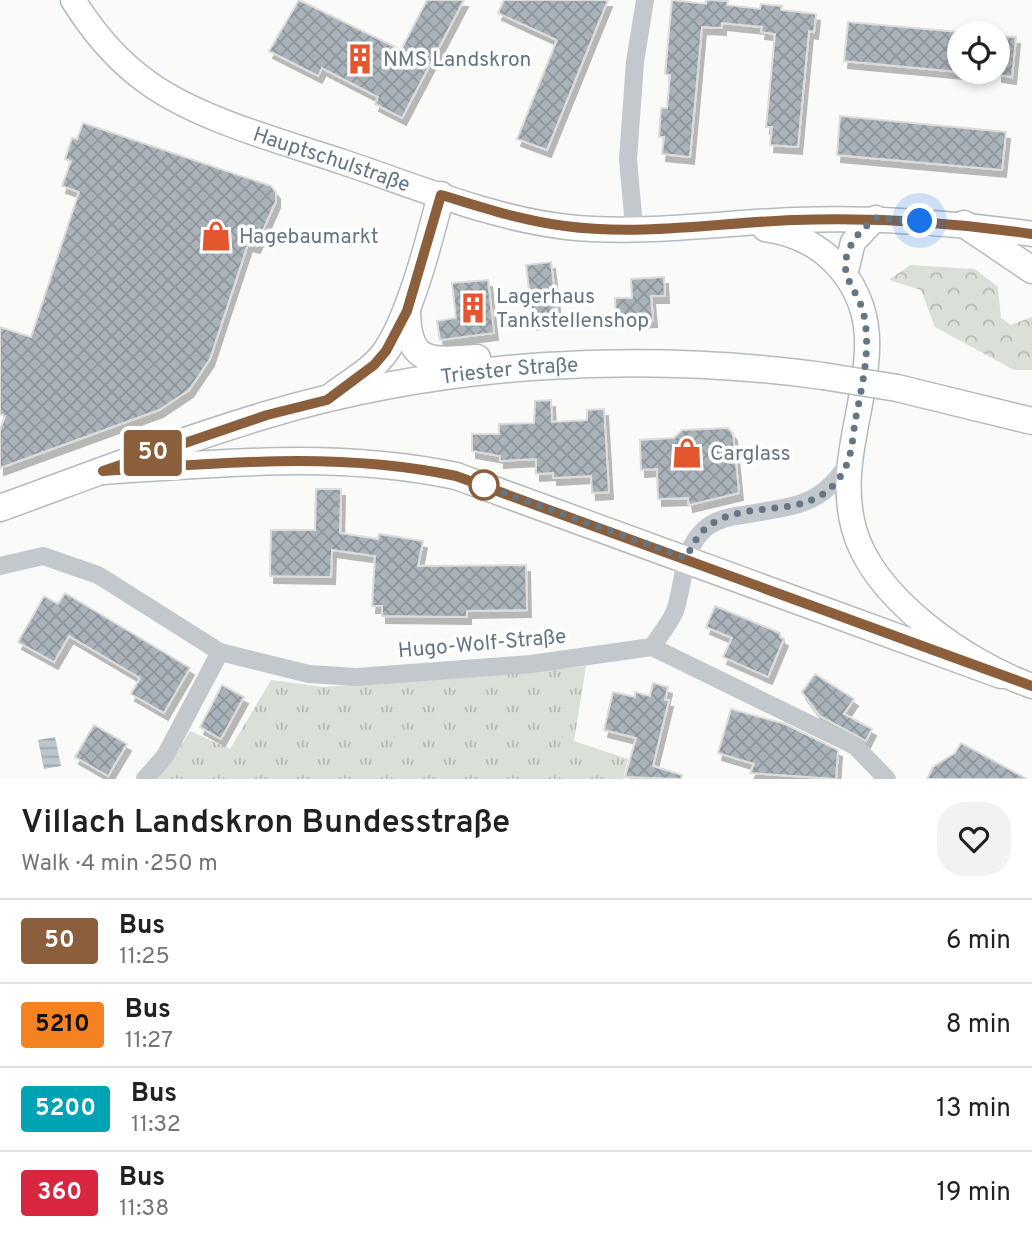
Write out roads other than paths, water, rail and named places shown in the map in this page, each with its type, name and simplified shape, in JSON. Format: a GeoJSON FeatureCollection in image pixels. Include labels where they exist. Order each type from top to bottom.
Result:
{"type":"FeatureCollection","features":[{"type":"Feature","properties":{"kind":"main road","name":"Hauptschulstraße"},"geometry":{"type":"LineString","coordinates":[[73,0],[109,50],[148,83],[187,105],[261,134],[441,195],[547,223],[634,228],[876,218],[964,224],[1032,234]]}},
{"type":"Feature","properties":{"kind":"main road"},"geometry":{"type":"LineString","coordinates":[[327,400],[374,365],[386,351],[407,311],[441,195]]}},
{"type":"Feature","properties":{"kind":"main road"},"geometry":{"type":"LineString","coordinates":[[846,271],[853,242],[876,218]]}},
{"type":"Feature","properties":{"kind":"main road","name":"Hauptschulstraße"},"geometry":{"type":"LineString","coordinates":[[733,224],[774,230],[802,239],[824,252],[846,271],[862,309],[867,352],[848,463],[848,500],[854,530],[866,558],[882,583],[928,626],[1001,675],[1032,686]]}},
{"type":"Feature","properties":{"kind":"main road"},"geometry":{"type":"LineString","coordinates":[[964,224],[1032,270]]}},
{"type":"Feature","properties":{"kind":"main road"},"geometry":{"type":"LineString","coordinates":[[407,311],[409,340],[423,357],[446,360],[493,357],[524,369]]}},
{"type":"Feature","properties":{"kind":"main road","name":"Triester Straße"},"geometry":{"type":"LineString","coordinates":[[0,508],[267,415],[400,385],[524,369],[631,362],[694,362],[823,376],[897,388],[1032,421]]}},
{"type":"Feature","properties":{"kind":"main road"},"geometry":{"type":"LineString","coordinates":[[103,471],[302,459],[409,466],[493,488],[1001,675]]}},
{"type":"Feature","properties":{"kind":"street"},"geometry":{"type":"LineString","coordinates":[[634,228],[628,159],[635,62],[645,0]]}},
{"type":"Feature","properties":{"kind":"street"},"geometry":{"type":"LineString","coordinates":[[848,463],[836,483],[824,494],[803,504],[732,516],[709,526],[696,538],[686,558],[674,612],[652,647],[855,746],[887,779]]}},
{"type":"Feature","properties":{"kind":"street","name":"Hugo-Wolf-Straße"},"geometry":{"type":"LineString","coordinates":[[0,566],[43,556],[98,575],[220,652],[309,674],[357,677],[531,664],[652,647]]}},
{"type":"Feature","properties":{"kind":"street"},"geometry":{"type":"LineString","coordinates":[[145,779],[166,756],[220,652]]}},
{"type":"Feature","properties":{"kind":"place","name":"NMS Landskron"},"geometry":{"type":"Point","coordinates":[360,59]}},
{"type":"Feature","properties":{"kind":"place","name":"Hagebaumarkt"},"geometry":{"type":"Point","coordinates":[216,236]}},
{"type":"Feature","properties":{"kind":"place","name":"Lagerhaus Tankstellenshop"},"geometry":{"type":"Point","coordinates":[473,308]}},
{"type":"Feature","properties":{"kind":"place","name":"Carglass"},"geometry":{"type":"Point","coordinates":[687,453]}}]}
